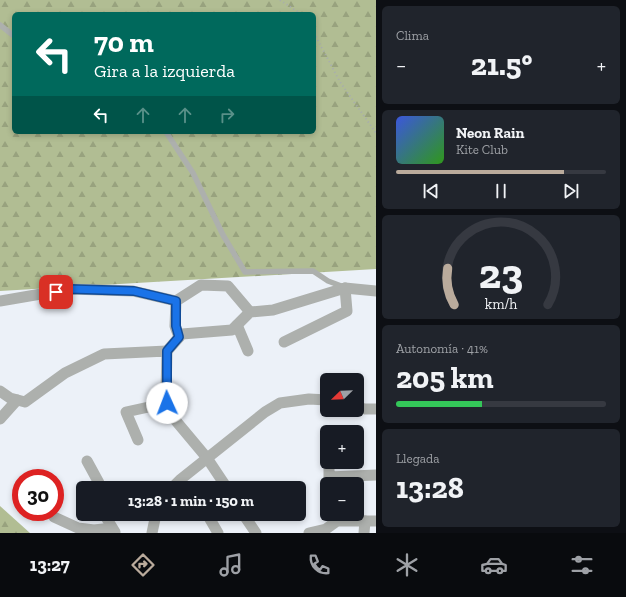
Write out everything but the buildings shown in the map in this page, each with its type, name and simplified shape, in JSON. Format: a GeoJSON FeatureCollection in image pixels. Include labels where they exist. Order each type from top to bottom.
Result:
{"type":"FeatureCollection","features":[{"type":"Feature","properties":{"kind":"street"},"geometry":{"type":"LineString","coordinates":[[0,301],[70,289],[134,291],[176,301],[201,285],[228,286],[250,312]]}},
{"type":"Feature","properties":{"kind":"street"},"geometry":{"type":"LineString","coordinates":[[284,342],[347,311],[345,288]]}},
{"type":"Feature","properties":{"kind":"street"},"geometry":{"type":"LineString","coordinates":[[222,481],[207,458],[171,415],[167,403],[167,351],[182,334],[232,330],[250,312],[273,310],[345,288],[376,291]]}},
{"type":"Feature","properties":{"kind":"street"},"geometry":{"type":"LineString","coordinates":[[176,301],[176,326],[179,337]]}},
{"type":"Feature","properties":{"kind":"street"},"geometry":{"type":"LineString","coordinates":[[237,325],[248,351]]}},
{"type":"Feature","properties":{"kind":"street"},"geometry":{"type":"LineString","coordinates":[[0,391],[10,398],[25,402],[65,373],[104,354],[167,351]]}},
{"type":"Feature","properties":{"kind":"street"},"geometry":{"type":"LineString","coordinates":[[187,481],[207,458],[265,412],[280,403],[308,399],[320,400]]}},
{"type":"Feature","properties":{"kind":"street"},"geometry":{"type":"LineString","coordinates":[[0,419],[18,400]]}},
{"type":"Feature","properties":{"kind":"street"},"geometry":{"type":"LineString","coordinates":[[138,440],[126,412],[167,403]]}},
{"type":"Feature","properties":{"kind":"street"},"geometry":{"type":"LineString","coordinates":[[364,409],[376,409]]}},
{"type":"Feature","properties":{"kind":"street"},"geometry":{"type":"LineString","coordinates":[[87,461],[97,481]]}},
{"type":"Feature","properties":{"kind":"street"},"geometry":{"type":"LineString","coordinates":[[329,469],[329,477],[376,474]]}},
{"type":"Feature","properties":{"kind":"street"},"geometry":{"type":"LineString","coordinates":[[63,521],[88,531],[113,531]]}},
{"type":"Feature","properties":{"kind":"street"},"geometry":{"type":"LineString","coordinates":[[108,521],[113,531]]}},
{"type":"Feature","properties":{"kind":"street"},"geometry":{"type":"LineString","coordinates":[[152,533],[155,521]]}},
{"type":"Feature","properties":{"kind":"street"},"geometry":{"type":"LineString","coordinates":[[211,521],[218,533]]}},
{"type":"Feature","properties":{"kind":"street"},"geometry":{"type":"LineString","coordinates":[[248,521],[256,533]]}},
{"type":"Feature","properties":{"kind":"street"},"geometry":{"type":"LineString","coordinates":[[311,533],[326,529],[337,521],[371,521]]}},
{"type":"Feature","properties":{"kind":"street"},"geometry":{"type":"LineString","coordinates":[[364,533],[371,521]]}},
{"type":"Feature","properties":{"kind":"lane"},"geometry":{"type":"LineString","coordinates":[[0,25],[12,34]]}},
{"type":"Feature","properties":{"kind":"lane"},"geometry":{"type":"LineString","coordinates":[[167,134],[193,173],[222,235],[245,272],[313,271],[328,281],[345,288]]}},
{"type":"Feature","properties":{"kind":"path"},"geometry":{"type":"LineString","coordinates":[[280,0],[298,12]]}},
{"type":"Feature","properties":{"kind":"path"},"geometry":{"type":"LineString","coordinates":[[316,37],[340,82],[376,133]]}},
{"type":"Feature","properties":{"kind":"green space"},"geometry":{"type":"Polygon","coordinates":[[[0,0],[376,0],[376,269],[0,291],[0,0]]]}},
{"type":"Feature","properties":{"kind":"green space"},"geometry":{"type":"Polygon","coordinates":[[[0,506],[12,517],[12,521],[17,521],[30,533],[0,533],[0,506]]]}},
{"type":"Feature","properties":{"kind":"route"},"geometry":{"type":"LineString","coordinates":[[56,292],[70,289],[134,291],[176,301],[176,326],[179,337],[167,351],[167,403]]}}]}
